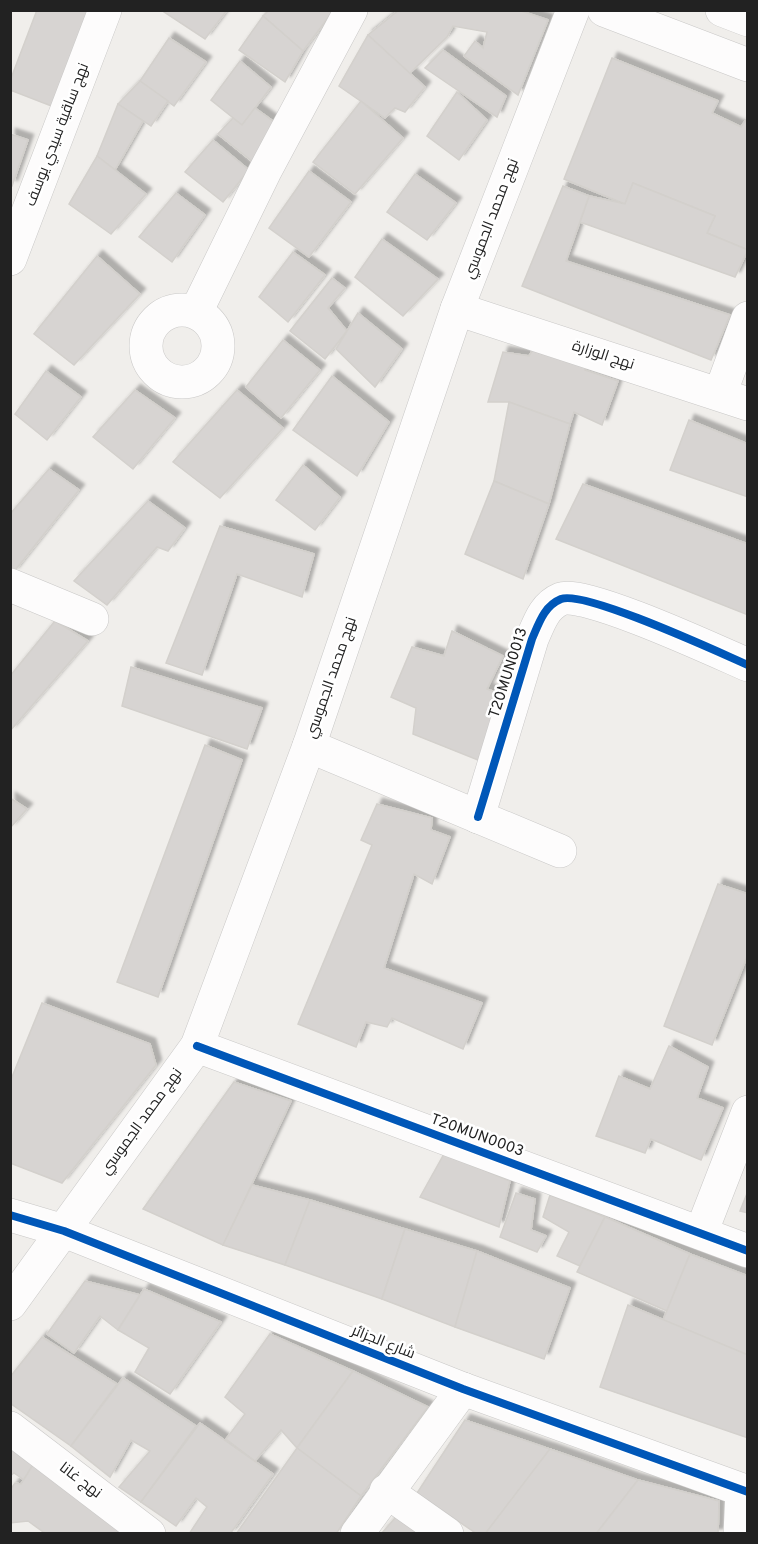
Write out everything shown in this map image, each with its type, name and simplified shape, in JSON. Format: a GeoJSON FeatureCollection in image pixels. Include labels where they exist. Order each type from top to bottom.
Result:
{"type":"FeatureCollection","features":[{"type":"Feature","properties":{"kind":"street","name":"نهج ساقية سيدي يوسف"},"geometry":{"type":"LineString","coordinates":[[10,259],[105,10]]}},
{"type":"Feature","properties":{"kind":"street"},"geometry":{"type":"LineString","coordinates":[[196,312],[265,171],[351,10]]}},
{"type":"Feature","properties":{"kind":"street","name":"نهج محمد الجموسي"},"geometry":{"type":"LineString","coordinates":[[10,1304],[197,1046],[309,746],[457,309],[573,10]]}},
{"type":"Feature","properties":{"kind":"street"},"geometry":{"type":"LineString","coordinates":[[604,10],[747,65]]}},
{"type":"Feature","properties":{"kind":"street"},"geometry":{"type":"LineString","coordinates":[[722,10],[747,20]]}},
{"type":"Feature","properties":{"kind":"street","name":"نهج الوزارة"},"geometry":{"type":"LineString","coordinates":[[457,309],[734,399]]}},
{"type":"Feature","properties":{"kind":"street"},"geometry":{"type":"LineString","coordinates":[[734,399],[747,318]]}},
{"type":"Feature","properties":{"kind":"street"},"geometry":{"type":"LineString","coordinates":[[10,585],[92,619]]}},
{"type":"Feature","properties":{"kind":"street","name":"T20MUN0013"},"geometry":{"type":"LineString","coordinates":[[478,817],[532,639],[542,616],[552,604],[563,598],[593,602],[747,665]]}},
{"type":"Feature","properties":{"kind":"street"},"geometry":{"type":"LineString","coordinates":[[309,746],[560,851]]}},
{"type":"Feature","properties":{"kind":"street","name":"T20MUN0003"},"geometry":{"type":"LineString","coordinates":[[197,1046],[747,1251]]}},
{"type":"Feature","properties":{"kind":"street"},"geometry":{"type":"LineString","coordinates":[[701,1233],[747,1112]]}},
{"type":"Feature","properties":{"kind":"street","name":"شارع الجزائر"},"geometry":{"type":"LineString","coordinates":[[10,1215],[64,1231],[463,1389],[745,1491]]}},
{"type":"Feature","properties":{"kind":"street"},"geometry":{"type":"LineString","coordinates":[[357,1533],[463,1389]]}},
{"type":"Feature","properties":{"kind":"street","name":"نهج غانا"},"geometry":{"type":"LineString","coordinates":[[10,1428],[149,1533]]}},
{"type":"Feature","properties":{"kind":"street"},"geometry":{"type":"LineString","coordinates":[[387,1491],[447,1533]]}},
{"type":"Feature","properties":{"kind":"street"},"geometry":{"type":"LineString","coordinates":[[740,1533],[745,1491]]}},
{"type":"Feature","properties":{"kind":"building"},"geometry":{"type":"Polygon","coordinates":[[[37,10],[90,10],[54,107],[10,90],[10,81],[37,10]]]}},
{"type":"Feature","properties":{"kind":"building"},"geometry":{"type":"Polygon","coordinates":[[[165,10],[227,10],[205,39],[164,12],[165,10]]]}},
{"type":"Feature","properties":{"kind":"building"},"geometry":{"type":"Polygon","coordinates":[[[269,10],[334,10],[303,51],[263,16],[269,10]]]}},
{"type":"Feature","properties":{"kind":"building"},"geometry":{"type":"Polygon","coordinates":[[[399,10],[518,10],[548,20],[518,95],[464,56],[475,41],[483,48],[487,32],[453,26],[447,37],[409,74],[368,35],[399,10]]]}},
{"type":"Feature","properties":{"kind":"building"},"geometry":{"type":"Polygon","coordinates":[[[263,16],[303,51],[285,82],[239,50],[263,16]]]}},
{"type":"Feature","properties":{"kind":"building"},"geometry":{"type":"Polygon","coordinates":[[[368,35],[425,87],[405,112],[395,108],[385,118],[339,86],[368,35]]]}},
{"type":"Feature","properties":{"kind":"building"},"geometry":{"type":"Polygon","coordinates":[[[169,38],[206,62],[174,106],[140,81],[169,38]]]}},
{"type":"Feature","properties":{"kind":"building"},"geometry":{"type":"Polygon","coordinates":[[[443,50],[506,96],[497,117],[425,68],[443,50]]]}},
{"type":"Feature","properties":{"kind":"building"},"geometry":{"type":"Polygon","coordinates":[[[612,58],[718,101],[712,113],[741,127],[748,117],[748,250],[707,233],[715,216],[633,183],[625,204],[564,179],[612,58]]]}},
{"type":"Feature","properties":{"kind":"building"},"geometry":{"type":"Polygon","coordinates":[[[240,61],[271,87],[242,125],[211,100],[240,61]]]}},
{"type":"Feature","properties":{"kind":"building"},"geometry":{"type":"Polygon","coordinates":[[[140,81],[168,101],[151,126],[118,104],[140,81]]]}},
{"type":"Feature","properties":{"kind":"building"},"geometry":{"type":"Polygon","coordinates":[[[457,92],[487,120],[459,160],[427,136],[457,92]]]}},
{"type":"Feature","properties":{"kind":"building"},"geometry":{"type":"Polygon","coordinates":[[[361,101],[403,138],[355,194],[313,162],[361,101]]]}},
{"type":"Feature","properties":{"kind":"building"},"geometry":{"type":"Polygon","coordinates":[[[118,104],[143,121],[115,170],[97,156],[118,104]]]}},
{"type":"Feature","properties":{"kind":"building"},"geometry":{"type":"Polygon","coordinates":[[[255,108],[277,124],[253,162],[218,134],[233,118],[242,125],[255,108]]]}},
{"type":"Feature","properties":{"kind":"building"},"geometry":{"type":"Polygon","coordinates":[[[10,134],[28,140],[12,186],[10,185],[10,134]]]}},
{"type":"Feature","properties":{"kind":"building"},"geometry":{"type":"Polygon","coordinates":[[[213,140],[249,170],[223,202],[185,172],[213,140]]]}},
{"type":"Feature","properties":{"kind":"building"},"geometry":{"type":"Polygon","coordinates":[[[97,156],[146,194],[111,234],[69,204],[97,156]]]}},
{"type":"Feature","properties":{"kind":"building"},"geometry":{"type":"Polygon","coordinates":[[[309,171],[351,202],[309,257],[269,228],[309,171]]]}},
{"type":"Feature","properties":{"kind":"building"},"geometry":{"type":"Polygon","coordinates":[[[415,174],[456,203],[427,240],[387,212],[415,174]]]}},
{"type":"Feature","properties":{"kind":"building"},"geometry":{"type":"Polygon","coordinates":[[[633,183],[715,216],[707,233],[748,250],[735,277],[580,222],[589,196],[625,204],[633,183]]]}},
{"type":"Feature","properties":{"kind":"building"},"geometry":{"type":"Polygon","coordinates":[[[563,186],[589,196],[566,261],[730,315],[711,360],[522,286],[563,186]]]}},
{"type":"Feature","properties":{"kind":"building"},"geometry":{"type":"Polygon","coordinates":[[[176,193],[205,215],[172,262],[139,237],[176,193]]]}},
{"type":"Feature","properties":{"kind":"building"},"geometry":{"type":"Polygon","coordinates":[[[382,239],[438,279],[403,316],[355,277],[382,239]]]}},
{"type":"Feature","properties":{"kind":"building"},"geometry":{"type":"Polygon","coordinates":[[[293,252],[325,275],[288,322],[259,297],[293,252]]]}},
{"type":"Feature","properties":{"kind":"building"},"geometry":{"type":"Polygon","coordinates":[[[97,256],[140,294],[74,365],[34,334],[97,256]]]}},
{"type":"Feature","properties":{"kind":"building"},"geometry":{"type":"Polygon","coordinates":[[[332,278],[345,288],[328,308],[347,331],[325,359],[290,331],[332,278]]]}},
{"type":"Feature","properties":{"kind":"building"},"geometry":{"type":"Polygon","coordinates":[[[358,313],[402,349],[375,387],[336,349],[358,313]]]}},
{"type":"Feature","properties":{"kind":"building"},"geometry":{"type":"Polygon","coordinates":[[[283,340],[320,370],[281,418],[246,387],[283,340]]]}},
{"type":"Feature","properties":{"kind":"building"},"geometry":{"type":"Polygon","coordinates":[[[537,343],[587,360],[585,370],[618,381],[602,425],[574,412],[570,424],[509,402],[488,402],[503,352],[529,356],[537,343]]]}},
{"type":"Feature","properties":{"kind":"building"},"geometry":{"type":"Polygon","coordinates":[[[46,371],[81,397],[47,440],[15,414],[46,371]]]}},
{"type":"Feature","properties":{"kind":"building"},"geometry":{"type":"Polygon","coordinates":[[[332,376],[389,422],[357,476],[293,430],[332,376]]]}},
{"type":"Feature","properties":{"kind":"building"},"geometry":{"type":"Polygon","coordinates":[[[135,390],[175,418],[133,469],[93,437],[135,390]]]}},
{"type":"Feature","properties":{"kind":"building"},"geometry":{"type":"Polygon","coordinates":[[[237,390],[283,428],[220,498],[173,462],[237,390]]]}},
{"type":"Feature","properties":{"kind":"building"},"geometry":{"type":"Polygon","coordinates":[[[509,402],[570,424],[549,504],[494,481],[509,402]]]}},
{"type":"Feature","properties":{"kind":"building"},"geometry":{"type":"Polygon","coordinates":[[[689,420],[748,444],[748,497],[670,470],[689,420]]]}},
{"type":"Feature","properties":{"kind":"building"},"geometry":{"type":"Polygon","coordinates":[[[303,465],[340,497],[315,530],[276,500],[303,465]]]}},
{"type":"Feature","properties":{"kind":"building"},"geometry":{"type":"Polygon","coordinates":[[[49,469],[79,490],[13,573],[10,571],[10,514],[49,469]]]}},
{"type":"Feature","properties":{"kind":"building"},"geometry":{"type":"Polygon","coordinates":[[[494,481],[549,504],[523,579],[465,554],[494,481]]]}},
{"type":"Feature","properties":{"kind":"building"},"geometry":{"type":"Polygon","coordinates":[[[583,484],[748,544],[748,615],[556,539],[583,484]]]}},
{"type":"Feature","properties":{"kind":"building"},"geometry":{"type":"Polygon","coordinates":[[[148,501],[185,528],[168,551],[157,547],[107,605],[74,581],[148,501]]]}},
{"type":"Feature","properties":{"kind":"building"},"geometry":{"type":"Polygon","coordinates":[[[220,526],[314,554],[302,597],[237,574],[202,675],[166,663],[220,526]]]}},
{"type":"Feature","properties":{"kind":"building"},"geometry":{"type":"Polygon","coordinates":[[[55,621],[88,641],[10,731],[10,676],[55,621]]]}},
{"type":"Feature","properties":{"kind":"building"},"geometry":{"type":"Polygon","coordinates":[[[452,631],[503,656],[487,689],[506,696],[478,760],[413,734],[416,708],[391,697],[412,647],[444,656],[452,631]]]}},
{"type":"Feature","properties":{"kind":"building"},"geometry":{"type":"Polygon","coordinates":[[[131,667],[262,708],[247,749],[122,706],[131,667]]]}},
{"type":"Feature","properties":{"kind":"building"},"geometry":{"type":"Polygon","coordinates":[[[205,745],[242,760],[158,997],[117,982],[205,745]]]}},
{"type":"Feature","properties":{"kind":"building"},"geometry":{"type":"Polygon","coordinates":[[[10,798],[27,809],[10,828],[10,798]]]}},
{"type":"Feature","properties":{"kind":"building"},"geometry":{"type":"Polygon","coordinates":[[[377,804],[432,818],[431,830],[450,837],[432,884],[414,874],[384,968],[482,1003],[463,1049],[392,1018],[387,1027],[366,1022],[356,1047],[298,1024],[372,845],[361,840],[377,804]]]}},
{"type":"Feature","properties":{"kind":"building"},"geometry":{"type":"Polygon","coordinates":[[[718,884],[748,894],[748,954],[712,1045],[664,1026],[718,884]]]}},
{"type":"Feature","properties":{"kind":"building"},"geometry":{"type":"Polygon","coordinates":[[[42,1003],[150,1044],[156,1065],[62,1183],[10,1163],[10,1082],[42,1003]]]}},
{"type":"Feature","properties":{"kind":"building"},"geometry":{"type":"Polygon","coordinates":[[[669,1046],[708,1067],[697,1098],[723,1108],[701,1160],[651,1139],[645,1153],[596,1136],[619,1076],[650,1089],[669,1046]]]}},
{"type":"Feature","properties":{"kind":"building"},"geometry":{"type":"Polygon","coordinates":[[[234,1082],[291,1101],[223,1245],[143,1209],[234,1082]]]}},
{"type":"Feature","properties":{"kind":"building"},"geometry":{"type":"Polygon","coordinates":[[[444,1154],[510,1181],[499,1227],[420,1197],[444,1154]]]}},
{"type":"Feature","properties":{"kind":"building"},"geometry":{"type":"Polygon","coordinates":[[[252,1185],[310,1200],[285,1265],[223,1245],[252,1185]]]}},
{"type":"Feature","properties":{"kind":"building"},"geometry":{"type":"Polygon","coordinates":[[[748,1191],[748,1213],[740,1211],[748,1191]]]}},
{"type":"Feature","properties":{"kind":"building"},"geometry":{"type":"Polygon","coordinates":[[[516,1193],[535,1199],[531,1230],[546,1236],[537,1252],[500,1237],[516,1193]]]}},
{"type":"Feature","properties":{"kind":"building"},"geometry":{"type":"Polygon","coordinates":[[[550,1195],[605,1217],[580,1266],[557,1256],[569,1232],[543,1217],[550,1195]]]}},
{"type":"Feature","properties":{"kind":"building"},"geometry":{"type":"Polygon","coordinates":[[[310,1200],[405,1229],[382,1299],[285,1265],[310,1200]]]}},
{"type":"Feature","properties":{"kind":"building"},"geometry":{"type":"Polygon","coordinates":[[[605,1217],[690,1254],[667,1311],[577,1272],[605,1217]]]}},
{"type":"Feature","properties":{"kind":"building"},"geometry":{"type":"Polygon","coordinates":[[[405,1229],[477,1251],[455,1327],[382,1299],[405,1229]]]}},
{"type":"Feature","properties":{"kind":"building"},"geometry":{"type":"Polygon","coordinates":[[[477,1251],[570,1288],[544,1359],[455,1327],[477,1251]]]}},
{"type":"Feature","properties":{"kind":"building"},"geometry":{"type":"Polygon","coordinates":[[[690,1254],[748,1276],[748,1355],[663,1320],[690,1254]]]}},
{"type":"Feature","properties":{"kind":"building"},"geometry":{"type":"Polygon","coordinates":[[[85,1281],[140,1295],[118,1330],[100,1316],[74,1353],[47,1334],[85,1281]]]}},
{"type":"Feature","properties":{"kind":"building"},"geometry":{"type":"Polygon","coordinates":[[[144,1289],[221,1322],[170,1394],[135,1372],[149,1348],[118,1330],[144,1289]]]}},
{"type":"Feature","properties":{"kind":"building"},"geometry":{"type":"Polygon","coordinates":[[[628,1305],[748,1355],[748,1438],[600,1387],[628,1305]]]}},
{"type":"Feature","properties":{"kind":"building"},"geometry":{"type":"Polygon","coordinates":[[[270,1334],[353,1371],[297,1448],[281,1430],[255,1461],[226,1439],[245,1414],[225,1397],[270,1334]]]}},
{"type":"Feature","properties":{"kind":"building"},"geometry":{"type":"Polygon","coordinates":[[[42,1337],[117,1384],[71,1446],[10,1403],[10,1377],[42,1337]]]}},
{"type":"Feature","properties":{"kind":"building"},"geometry":{"type":"Polygon","coordinates":[[[353,1371],[428,1407],[361,1496],[297,1448],[353,1371]]]}},
{"type":"Feature","properties":{"kind":"building"},"geometry":{"type":"Polygon","coordinates":[[[123,1378],[196,1426],[141,1502],[119,1487],[150,1451],[131,1440],[110,1477],[71,1446],[123,1378]]]}},
{"type":"Feature","properties":{"kind":"building"},"geometry":{"type":"Polygon","coordinates":[[[465,1420],[550,1449],[485,1534],[477,1534],[417,1493],[465,1420]]]}},
{"type":"Feature","properties":{"kind":"building"},"geometry":{"type":"Polygon","coordinates":[[[200,1423],[273,1474],[230,1534],[189,1534],[207,1507],[196,1498],[176,1526],[141,1502],[200,1423]]]}},
{"type":"Feature","properties":{"kind":"building"},"geometry":{"type":"Polygon","coordinates":[[[10,1438],[36,1460],[24,1480],[14,1473],[10,1476],[10,1438]]]}},
{"type":"Feature","properties":{"kind":"building"},"geometry":{"type":"Polygon","coordinates":[[[297,1448],[361,1496],[336,1534],[236,1534],[297,1448]]]}},
{"type":"Feature","properties":{"kind":"building"},"geometry":{"type":"Polygon","coordinates":[[[550,1449],[638,1480],[596,1534],[485,1534],[550,1449]]]}},
{"type":"Feature","properties":{"kind":"building"},"geometry":{"type":"Polygon","coordinates":[[[36,1460],[125,1534],[46,1534],[28,1521],[10,1523],[10,1490],[15,1483],[21,1484],[36,1460]]]}},
{"type":"Feature","properties":{"kind":"building"},"geometry":{"type":"Polygon","coordinates":[[[638,1480],[719,1501],[718,1534],[596,1534],[638,1480]]]}},
{"type":"Feature","properties":{"kind":"building"},"geometry":{"type":"Polygon","coordinates":[[[402,1510],[434,1534],[381,1534],[402,1510]]]}},
{"type":"Feature","properties":{"kind":"cycle path"},"geometry":{"type":"LineString","coordinates":[[478,817],[532,639],[543,616],[555,602],[561,599],[575,599],[623,612],[748,665]]}},
{"type":"Feature","properties":{"kind":"cycle path"},"geometry":{"type":"LineString","coordinates":[[197,1046],[748,1251]]}},
{"type":"Feature","properties":{"kind":"cycle path"},"geometry":{"type":"LineString","coordinates":[[10,1215],[64,1231],[463,1389],[748,1492]]}}]}
